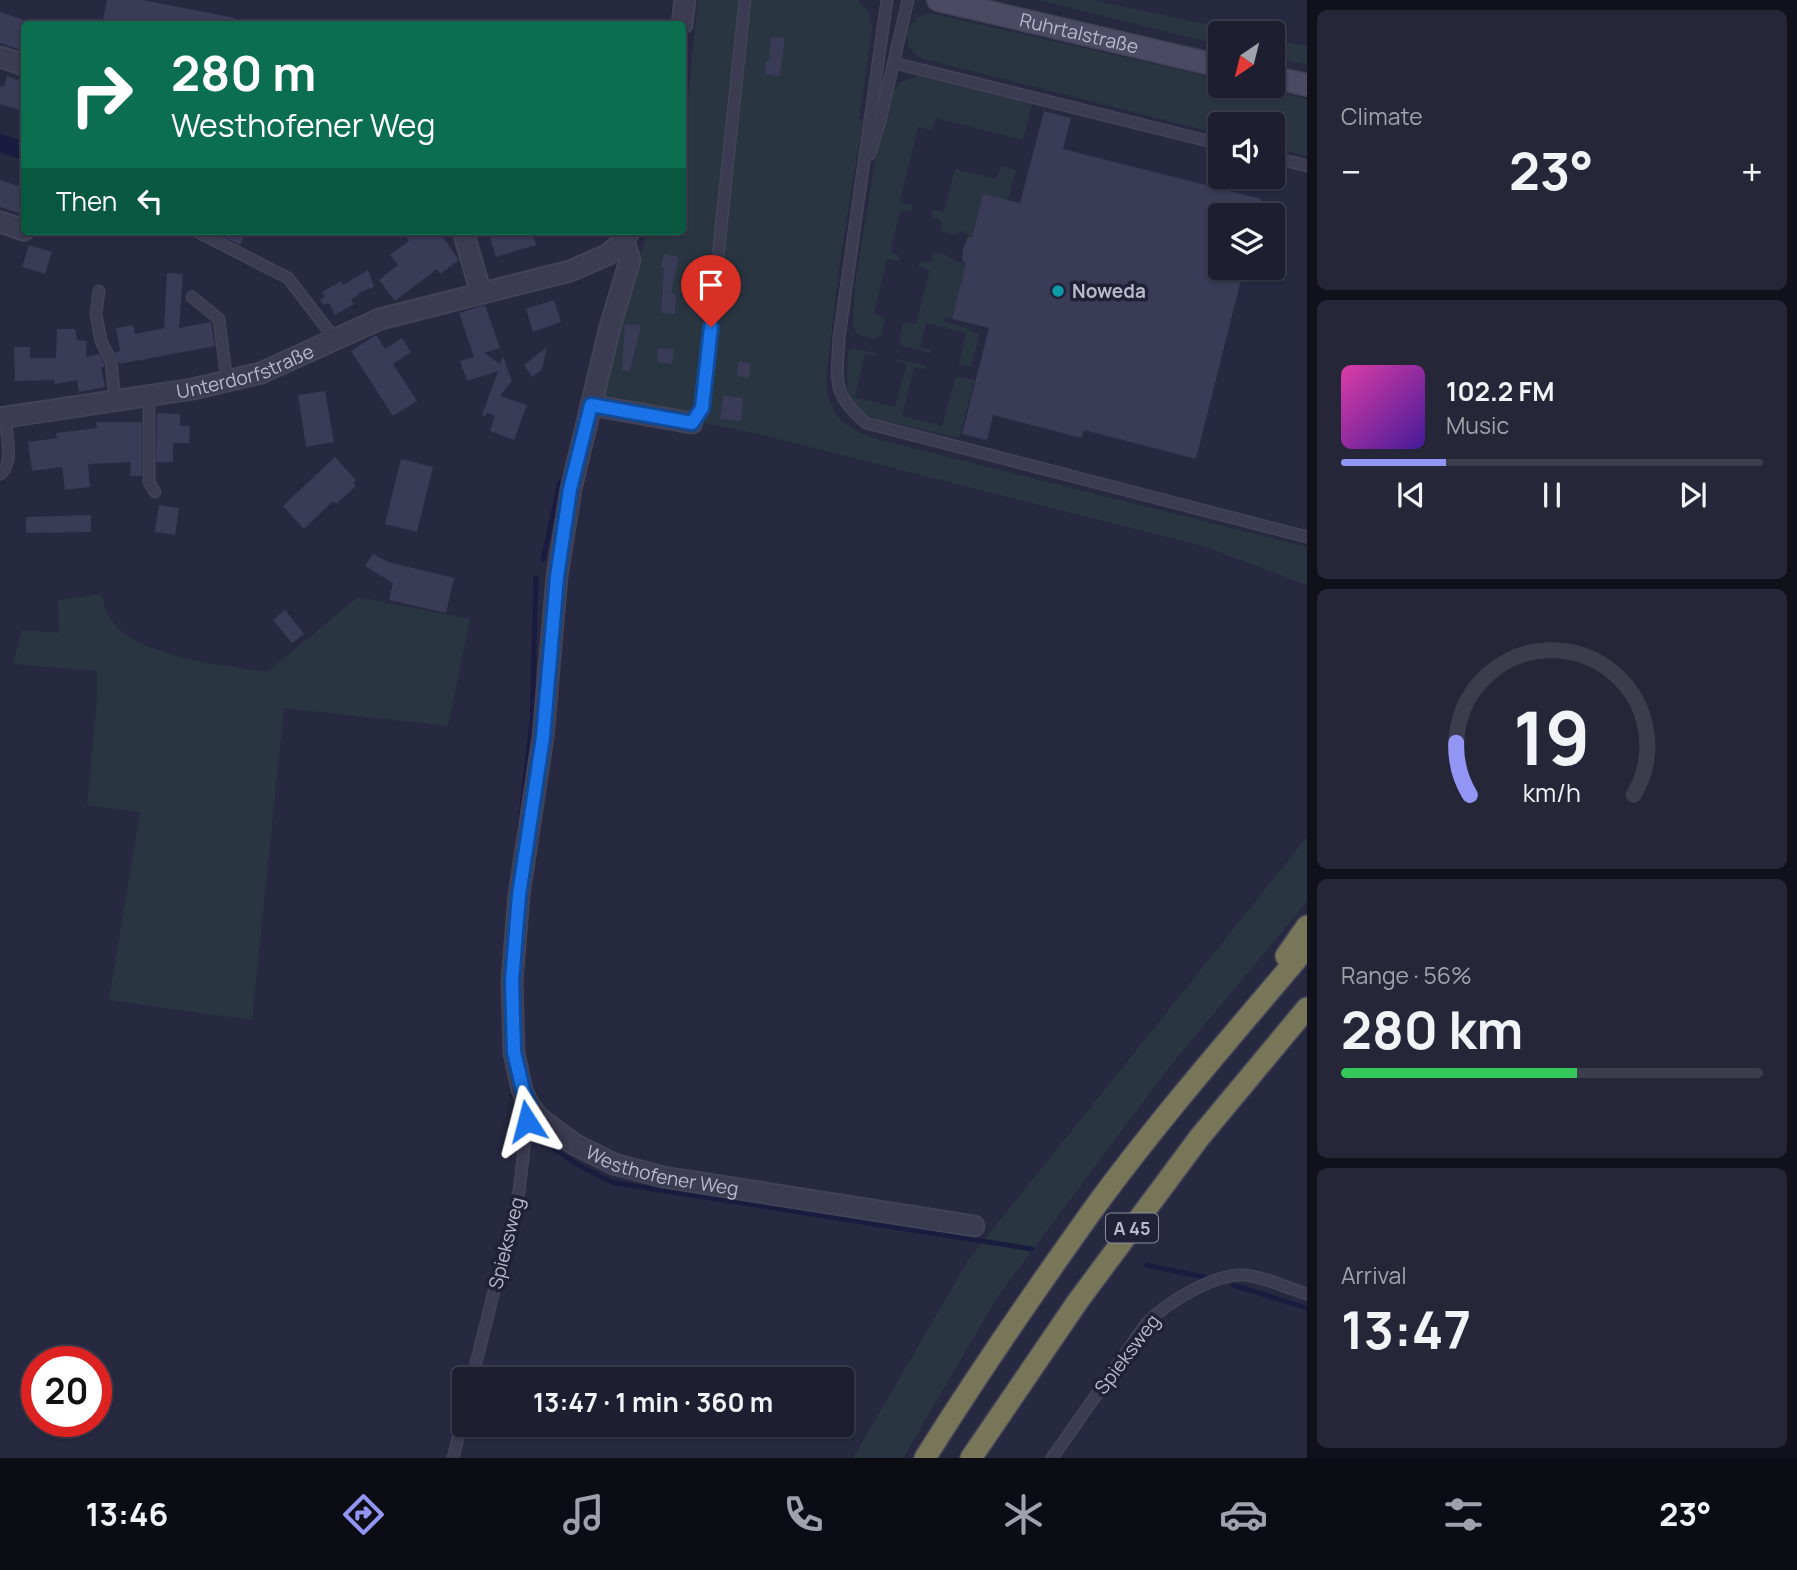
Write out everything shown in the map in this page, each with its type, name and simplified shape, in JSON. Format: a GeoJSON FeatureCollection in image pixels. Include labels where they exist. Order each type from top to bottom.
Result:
{"type":"FeatureCollection","features":[{"type":"Feature","properties":{"kind":"highway"},"geometry":{"type":"LineString","coordinates":[[1219,1051],[1307,926]]}},
{"type":"Feature","properties":{"kind":"highway","name":"A 45"},"geometry":{"type":"LineString","coordinates":[[925,1458],[999,1344],[1093,1209],[1219,1051],[1307,947]]}},
{"type":"Feature","properties":{"kind":"highway","name":"A 45"},"geometry":{"type":"LineString","coordinates":[[971,1458],[1078,1301],[1175,1170],[1307,1008]]}},
{"type":"Feature","properties":{"kind":"main road","name":"Ruhrtalstraße"},"geometry":{"type":"LineString","coordinates":[[938,0],[1208,63]]}},
{"type":"Feature","properties":{"kind":"main road"},"geometry":{"type":"LineString","coordinates":[[1285,80],[1307,85]]}},
{"type":"Feature","properties":{"kind":"street"},"geometry":{"type":"LineString","coordinates":[[682,21],[685,0]]}},
{"type":"Feature","properties":{"kind":"street"},"geometry":{"type":"LineString","coordinates":[[0,57],[21,64]]}},
{"type":"Feature","properties":{"kind":"street"},"geometry":{"type":"LineString","coordinates":[[0,222],[21,229]]}},
{"type":"Feature","properties":{"kind":"street"},"geometry":{"type":"LineString","coordinates":[[464,235],[481,293]]}},
{"type":"Feature","properties":{"kind":"street","name":"Unterdorfstraße"},"geometry":{"type":"LineString","coordinates":[[2,418],[115,401],[261,373],[380,318],[570,271],[607,255],[627,236]]}},
{"type":"Feature","properties":{"kind":"street","name":"Westhofener Weg"},"geometry":{"type":"LineString","coordinates":[[627,236],[630,260],[570,489],[557,577],[543,737],[519,895],[512,981],[514,1052],[523,1090],[529,1105],[539,1118],[574,1144],[614,1164],[663,1177],[974,1226]]}},
{"type":"Feature","properties":{"kind":"street"},"geometry":{"type":"LineString","coordinates":[[591,405],[692,423]]}},
{"type":"Feature","properties":{"kind":"lane"},"geometry":{"type":"LineString","coordinates":[[692,423],[702,408],[744,0]]}},
{"type":"Feature","properties":{"kind":"lane"},"geometry":{"type":"LineString","coordinates":[[887,0],[845,286],[836,384],[850,410],[866,423],[1307,537]]}},
{"type":"Feature","properties":{"kind":"lane"},"geometry":{"type":"LineString","coordinates":[[864,171],[880,121],[908,0]]}},
{"type":"Feature","properties":{"kind":"lane"},"geometry":{"type":"LineString","coordinates":[[894,63],[1208,141]]}},
{"type":"Feature","properties":{"kind":"lane"},"geometry":{"type":"LineString","coordinates":[[1285,160],[1307,166]]}},
{"type":"Feature","properties":{"kind":"lane"},"geometry":{"type":"LineString","coordinates":[[204,235],[288,278],[335,340]]}},
{"type":"Feature","properties":{"kind":"lane"},"geometry":{"type":"LineString","coordinates":[[99,291],[96,314],[101,341],[111,361],[115,401]]}},
{"type":"Feature","properties":{"kind":"lane"},"geometry":{"type":"LineString","coordinates":[[192,297],[219,319],[227,381]]}},
{"type":"Feature","properties":{"kind":"lane"},"geometry":{"type":"LineString","coordinates":[[149,395],[149,482],[155,492]]}},
{"type":"Feature","properties":{"kind":"lane"},"geometry":{"type":"LineString","coordinates":[[0,474],[8,467],[9,459],[2,418]]}},
{"type":"Feature","properties":{"kind":"lane","name":"Spieksweg"},"geometry":{"type":"LineString","coordinates":[[475,1367],[519,1192],[529,1105]]}},
{"type":"Feature","properties":{"kind":"lane","name":"Spieksweg"},"geometry":{"type":"LineString","coordinates":[[1052,1458],[1158,1310],[1228,1276],[1246,1275],[1307,1294]]}},
{"type":"Feature","properties":{"kind":"lane"},"geometry":{"type":"LineString","coordinates":[[453,1458],[458,1437]]}},
{"type":"Feature","properties":{"kind":"shaded area"},"geometry":{"type":"Polygon","coordinates":[[[698,0],[858,0],[869,13],[872,28],[859,119],[863,120],[841,256],[827,370],[828,394],[837,415],[853,429],[873,438],[1307,547],[1307,585],[1203,546],[758,434],[607,404],[601,397],[646,236],[686,235],[686,118],[698,0]]]}},
{"type":"Feature","properties":{"kind":"shaded area"},"geometry":{"type":"Polygon","coordinates":[[[1039,0],[1093,0],[1208,25],[1208,42],[1039,0]]]}},
{"type":"Feature","properties":{"kind":"shaded area"},"geometry":{"type":"Polygon","coordinates":[[[930,13],[1208,76],[1208,98],[1285,98],[1285,94],[1307,99],[1307,156],[1285,150],[1285,112],[1208,112],[1208,131],[920,58],[908,47],[907,32],[916,18],[930,13]]]}},
{"type":"Feature","properties":{"kind":"shaded area"},"geometry":{"type":"Polygon","coordinates":[[[1285,42],[1307,46],[1307,65],[1285,60],[1285,42]]]}},
{"type":"Feature","properties":{"kind":"shaded area"},"geometry":{"type":"Polygon","coordinates":[[[918,76],[1032,104],[1023,140],[936,118],[932,130],[918,127],[900,202],[914,206],[909,211],[900,211],[890,252],[899,256],[900,261],[887,259],[874,314],[885,317],[881,336],[874,339],[857,334],[853,326],[855,285],[877,148],[892,93],[901,82],[918,76]]]}},
{"type":"Feature","properties":{"kind":"shaded area"},"geometry":{"type":"Polygon","coordinates":[[[1001,166],[1016,170],[1008,200],[983,194],[972,237],[962,231],[955,235],[940,231],[942,221],[934,218],[931,210],[944,212],[955,169],[997,179],[1001,166]]]}},
{"type":"Feature","properties":{"kind":"shaded area"},"geometry":{"type":"Polygon","coordinates":[[[934,252],[949,256],[955,262],[966,263],[952,319],[945,317],[944,321],[979,334],[971,367],[959,364],[966,333],[926,323],[920,347],[931,350],[930,353],[903,346],[899,342],[903,322],[916,324],[930,270],[918,266],[923,261],[931,263],[934,252]]]}},
{"type":"Feature","properties":{"kind":"shaded area"},"geometry":{"type":"Polygon","coordinates":[[[852,348],[878,354],[865,354],[855,397],[895,407],[907,364],[895,361],[896,359],[926,366],[927,369],[914,367],[902,416],[942,426],[956,376],[975,380],[959,438],[863,414],[847,391],[848,352],[852,348]]]}},
{"type":"Feature","properties":{"kind":"shaded area"},"geometry":{"type":"Polygon","coordinates":[[[101,594],[111,620],[122,632],[139,642],[183,658],[268,671],[358,597],[470,619],[448,726],[284,708],[252,1020],[109,1000],[140,812],[87,805],[97,671],[13,664],[22,630],[59,633],[58,600],[101,594]]]}},
{"type":"Feature","properties":{"kind":"shaded area"},"geometry":{"type":"Polygon","coordinates":[[[1307,837],[1307,902],[1170,1066],[998,1296],[903,1458],[853,1458],[969,1259],[1307,837]]]}},
{"type":"Feature","properties":{"kind":"building"},"geometry":{"type":"Polygon","coordinates":[[[107,0],[143,0],[235,18],[234,21],[103,21],[107,0]]]}},
{"type":"Feature","properties":{"kind":"building"},"geometry":{"type":"Polygon","coordinates":[[[0,12],[24,20],[21,21],[18,49],[0,43],[0,12]]]}},
{"type":"Feature","properties":{"kind":"building"},"geometry":{"type":"Polygon","coordinates":[[[771,37],[785,38],[780,76],[765,74],[771,37]]]}},
{"type":"Feature","properties":{"kind":"building"},"geometry":{"type":"Polygon","coordinates":[[[7,76],[21,81],[20,110],[0,104],[0,86],[4,87],[7,76]]]}},
{"type":"Feature","properties":{"kind":"building","name":"Noweda"},"geometry":{"type":"Polygon","coordinates":[[[1044,111],[1071,118],[1063,149],[1208,186],[1208,189],[1221,189],[1261,199],[1260,203],[1208,203],[1208,280],[1241,280],[1196,459],[1084,430],[1081,438],[993,415],[987,440],[962,434],[989,328],[952,319],[966,263],[962,261],[963,248],[968,237],[972,237],[983,194],[1020,203],[1044,111]]]}},
{"type":"Feature","properties":{"kind":"building"},"geometry":{"type":"Polygon","coordinates":[[[0,180],[21,187],[21,214],[0,207],[0,180]]]}},
{"type":"Feature","properties":{"kind":"building"},"geometry":{"type":"Polygon","coordinates":[[[220,235],[245,235],[240,245],[220,235]]]}},
{"type":"Feature","properties":{"kind":"building"},"geometry":{"type":"Polygon","coordinates":[[[405,235],[441,235],[459,260],[440,274],[437,269],[395,301],[379,280],[398,265],[390,255],[409,241],[405,235]]]}},
{"type":"Feature","properties":{"kind":"building"},"geometry":{"type":"Polygon","coordinates":[[[489,235],[533,235],[536,245],[496,257],[489,235]]]}},
{"type":"Feature","properties":{"kind":"building"},"geometry":{"type":"Polygon","coordinates":[[[29,245],[52,252],[45,274],[22,267],[29,245]]]}},
{"type":"Feature","properties":{"kind":"building"},"geometry":{"type":"Polygon","coordinates":[[[664,254],[679,257],[671,293],[676,294],[675,314],[661,313],[664,268],[661,267],[664,254]]]}},
{"type":"Feature","properties":{"kind":"building"},"geometry":{"type":"Polygon","coordinates":[[[368,270],[374,287],[358,293],[359,295],[351,299],[354,304],[335,315],[329,303],[323,305],[320,300],[325,297],[322,292],[341,281],[343,285],[368,270]]]}},
{"type":"Feature","properties":{"kind":"building"},"geometry":{"type":"Polygon","coordinates":[[[167,273],[183,274],[179,328],[211,322],[215,346],[119,364],[115,352],[120,351],[116,328],[133,325],[135,334],[164,328],[167,273]]]}},
{"type":"Feature","properties":{"kind":"building"},"geometry":{"type":"Polygon","coordinates":[[[554,300],[561,322],[533,332],[526,309],[554,300]]]}},
{"type":"Feature","properties":{"kind":"building"},"geometry":{"type":"Polygon","coordinates":[[[485,305],[500,348],[484,353],[500,364],[503,356],[512,381],[500,396],[527,405],[514,440],[490,431],[495,416],[487,413],[482,415],[498,371],[467,381],[460,361],[474,357],[459,313],[485,305]]]}},
{"type":"Feature","properties":{"kind":"building"},"geometry":{"type":"Polygon","coordinates":[[[625,324],[641,325],[630,371],[622,370],[625,324]]]}},
{"type":"Feature","properties":{"kind":"building"},"geometry":{"type":"Polygon","coordinates":[[[57,329],[75,329],[77,340],[87,341],[86,357],[99,354],[104,363],[104,367],[101,367],[105,387],[79,392],[77,380],[55,384],[54,380],[15,381],[14,347],[30,347],[30,358],[56,358],[57,329]]]}},
{"type":"Feature","properties":{"kind":"building"},"geometry":{"type":"Polygon","coordinates":[[[376,335],[385,349],[402,338],[411,352],[393,364],[417,401],[393,416],[351,351],[376,335]]]}},
{"type":"Feature","properties":{"kind":"building"},"geometry":{"type":"Polygon","coordinates":[[[547,347],[542,370],[532,377],[524,365],[547,347]]]}},
{"type":"Feature","properties":{"kind":"building"},"geometry":{"type":"Polygon","coordinates":[[[658,348],[674,349],[672,364],[657,362],[658,348]]]}},
{"type":"Feature","properties":{"kind":"building"},"geometry":{"type":"Polygon","coordinates":[[[738,362],[751,363],[749,378],[737,376],[738,362]]]}},
{"type":"Feature","properties":{"kind":"building"},"geometry":{"type":"Polygon","coordinates":[[[325,391],[334,442],[306,447],[298,395],[325,391]]]}},
{"type":"Feature","properties":{"kind":"building"},"geometry":{"type":"Polygon","coordinates":[[[723,396],[743,398],[741,421],[720,419],[723,396]]]}},
{"type":"Feature","properties":{"kind":"building"},"geometry":{"type":"Polygon","coordinates":[[[157,413],[180,414],[180,426],[190,426],[189,443],[173,443],[173,462],[156,462],[157,413]]]}},
{"type":"Feature","properties":{"kind":"building"},"geometry":{"type":"Polygon","coordinates":[[[96,422],[142,422],[142,476],[130,476],[131,462],[88,464],[90,487],[65,490],[62,467],[32,471],[28,442],[57,438],[56,433],[97,428],[96,422]]]}},
{"type":"Feature","properties":{"kind":"building"},"geometry":{"type":"Polygon","coordinates":[[[335,457],[356,480],[353,483],[356,486],[336,504],[333,501],[304,529],[283,506],[335,457]]]}},
{"type":"Feature","properties":{"kind":"building"},"geometry":{"type":"Polygon","coordinates":[[[401,459],[433,467],[417,532],[385,524],[401,459]]]}},
{"type":"Feature","properties":{"kind":"building"},"geometry":{"type":"Polygon","coordinates":[[[159,505],[179,508],[175,535],[155,532],[159,505]]]}},
{"type":"Feature","properties":{"kind":"building"},"geometry":{"type":"Polygon","coordinates":[[[91,515],[91,532],[26,533],[26,517],[91,515]]]}},
{"type":"Feature","properties":{"kind":"building"},"geometry":{"type":"Polygon","coordinates":[[[373,554],[388,562],[454,578],[446,613],[389,600],[393,583],[365,566],[373,554]]]}},
{"type":"Feature","properties":{"kind":"building"},"geometry":{"type":"Polygon","coordinates":[[[285,610],[304,634],[292,643],[273,620],[285,610]]]}},
{"type":"Feature","properties":{"kind":"waterway"},"geometry":{"type":"LineString","coordinates":[[0,143],[21,150]]}},
{"type":"Feature","properties":{"kind":"waterway"},"geometry":{"type":"LineString","coordinates":[[543,560],[560,482]]}},
{"type":"Feature","properties":{"kind":"waterway"},"geometry":{"type":"LineString","coordinates":[[518,840],[532,721],[536,578]]}},
{"type":"Feature","properties":{"kind":"waterway"},"geometry":{"type":"LineString","coordinates":[[509,1070],[513,1096]]}},
{"type":"Feature","properties":{"kind":"waterway"},"geometry":{"type":"LineString","coordinates":[[533,1131],[572,1160],[615,1183],[1032,1249]]}},
{"type":"Feature","properties":{"kind":"waterway"},"geometry":{"type":"LineString","coordinates":[[1146,1265],[1204,1277]]}},
{"type":"Feature","properties":{"kind":"waterway"},"geometry":{"type":"LineString","coordinates":[[1233,1285],[1307,1308]]}},
{"type":"Feature","properties":{"kind":"place","name":"Noweda"},"geometry":{"type":"Point","coordinates":[1058,291]}},
{"type":"Feature","properties":{"kind":"route"},"geometry":{"type":"LineString","coordinates":[[527,1121],[529,1105],[514,1052],[512,981],[519,895],[543,737],[557,577],[570,489],[591,405],[692,423],[702,408],[711,327]]}}]}
